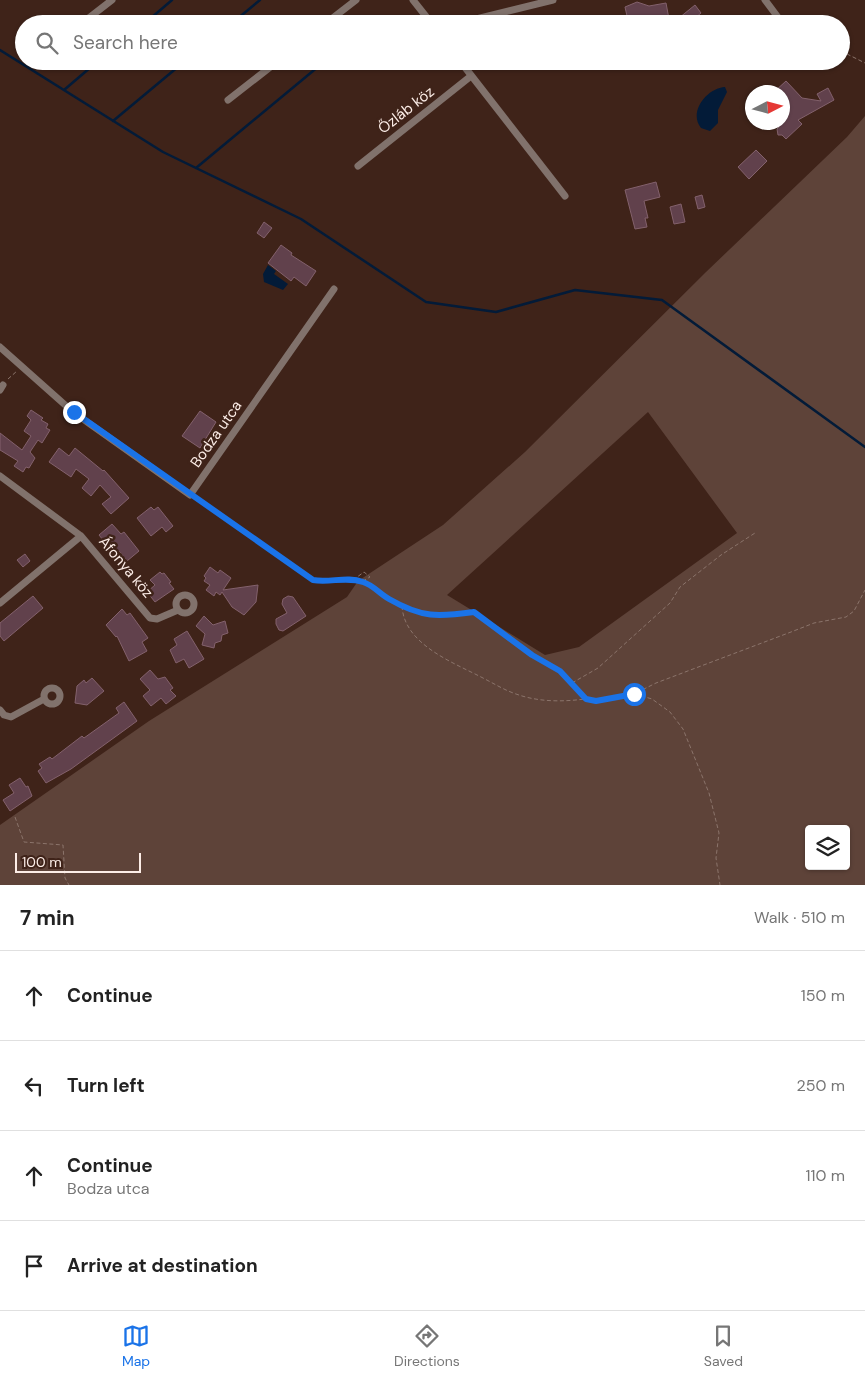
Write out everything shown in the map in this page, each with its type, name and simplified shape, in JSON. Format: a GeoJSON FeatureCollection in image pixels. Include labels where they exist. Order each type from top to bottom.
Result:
{"type":"FeatureCollection","features":[{"type":"Feature","properties":{"kind":"street"},"geometry":{"type":"LineString","coordinates":[[93,15],[112,0]]}},
{"type":"Feature","properties":{"kind":"street"},"geometry":{"type":"LineString","coordinates":[[337,15],[356,0]]}},
{"type":"Feature","properties":{"kind":"street"},"geometry":{"type":"LineString","coordinates":[[413,0],[425,15]]}},
{"type":"Feature","properties":{"kind":"street"},"geometry":{"type":"LineString","coordinates":[[492,15],[553,0]]}},
{"type":"Feature","properties":{"kind":"street"},"geometry":{"type":"LineString","coordinates":[[765,0],[776,15]]}},
{"type":"Feature","properties":{"kind":"street"},"geometry":{"type":"LineString","coordinates":[[228,100],[266,70]]}},
{"type":"Feature","properties":{"kind":"street"},"geometry":{"type":"LineString","coordinates":[[467,70],[565,196]]}},
{"type":"Feature","properties":{"kind":"street","name":"Őzláb köz"},"geometry":{"type":"LineString","coordinates":[[358,166],[471,76]]}},
{"type":"Feature","properties":{"kind":"street","name":"Bodza utca"},"geometry":{"type":"LineString","coordinates":[[190,495],[334,289]]}},
{"type":"Feature","properties":{"kind":"street"},"geometry":{"type":"LineString","coordinates":[[0,347],[21,368],[74,412],[190,495]]}},
{"type":"Feature","properties":{"kind":"street"},"geometry":{"type":"LineString","coordinates":[[0,476],[81,536],[0,602]]}},
{"type":"Feature","properties":{"kind":"street","name":"Áfonya köz"},"geometry":{"type":"LineString","coordinates":[[81,536],[150,618],[156,619],[178,610]]}},
{"type":"Feature","properties":{"kind":"street"},"geometry":{"type":"LineString","coordinates":[[0,710],[4,715],[11,717],[44,699]]}},
{"type":"Feature","properties":{"kind":"path"},"geometry":{"type":"LineString","coordinates":[[850,56],[865,63]]}},
{"type":"Feature","properties":{"kind":"path"},"geometry":{"type":"LineString","coordinates":[[2,387],[21,368]]}},
{"type":"Feature","properties":{"kind":"path"},"geometry":{"type":"LineString","coordinates":[[190,495],[313,580],[353,580],[362,582],[402,606],[438,617],[474,612],[532,655],[560,671],[586,699]]}},
{"type":"Feature","properties":{"kind":"path"},"geometry":{"type":"LineString","coordinates":[[571,683],[598,668],[670,603],[680,588],[721,555],[755,533]]}},
{"type":"Feature","properties":{"kind":"path"},"geometry":{"type":"LineString","coordinates":[[353,580],[364,572],[370,577],[362,582]]}},
{"type":"Feature","properties":{"kind":"path"},"geometry":{"type":"LineString","coordinates":[[402,606],[403,615],[420,641],[435,654],[516,694],[548,701],[586,699],[596,701],[634,694],[664,680],[798,629],[846,617],[854,611],[865,590]]}},
{"type":"Feature","properties":{"kind":"path"},"geometry":{"type":"LineString","coordinates":[[634,694],[652,699],[670,712],[682,729],[709,793],[719,833],[716,858],[720,885]]}},
{"type":"Feature","properties":{"kind":"path"},"geometry":{"type":"LineString","coordinates":[[15,817],[24,842],[63,846],[65,878],[69,885]]}},
{"type":"Feature","properties":{"kind":"shaded area"},"geometry":{"type":"Polygon","coordinates":[[[865,116],[865,885],[0,885],[0,825],[149,721],[347,597],[358,581],[443,525],[525,452],[706,272],[847,137],[865,116]],[[648,412],[447,595],[545,655],[579,647],[737,533],[648,412]]]}},
{"type":"Feature","properties":{"kind":"water"},"geometry":{"type":"Polygon","coordinates":[[[725,87],[727,92],[718,110],[718,123],[710,131],[701,128],[697,115],[701,102],[718,88],[725,87]]]}},
{"type":"Feature","properties":{"kind":"water"},"geometry":{"type":"Polygon","coordinates":[[[268,265],[276,271],[274,274],[288,284],[283,290],[264,282],[263,274],[268,265]]]}},
{"type":"Feature","properties":{"kind":"building"},"geometry":{"type":"Polygon","coordinates":[[[637,2],[649,6],[666,3],[668,15],[627,15],[625,7],[637,2]]]}},
{"type":"Feature","properties":{"kind":"building"},"geometry":{"type":"Polygon","coordinates":[[[695,5],[701,13],[699,15],[683,15],[695,5]]]}},
{"type":"Feature","properties":{"kind":"building"},"geometry":{"type":"Polygon","coordinates":[[[786,81],[790,85],[782,85],[786,81]]]}},
{"type":"Feature","properties":{"kind":"building"},"geometry":{"type":"Polygon","coordinates":[[[790,85],[802,98],[821,101],[817,94],[828,88],[834,100],[798,120],[802,124],[786,139],[782,135],[778,135],[777,130],[790,130],[790,85]]]}},
{"type":"Feature","properties":{"kind":"building"},"geometry":{"type":"Polygon","coordinates":[[[756,150],[767,161],[749,179],[738,167],[756,150]]]}},
{"type":"Feature","properties":{"kind":"building"},"geometry":{"type":"Polygon","coordinates":[[[656,182],[660,197],[644,201],[648,218],[645,218],[647,227],[635,229],[625,190],[656,182]]]}},
{"type":"Feature","properties":{"kind":"building"},"geometry":{"type":"Polygon","coordinates":[[[702,195],[705,207],[698,209],[695,197],[702,195]]]}},
{"type":"Feature","properties":{"kind":"building"},"geometry":{"type":"Polygon","coordinates":[[[681,204],[685,222],[674,224],[670,207],[681,204]]]}},
{"type":"Feature","properties":{"kind":"building"},"geometry":{"type":"Polygon","coordinates":[[[264,222],[272,228],[264,238],[257,233],[264,222]]]}},
{"type":"Feature","properties":{"kind":"building"},"geometry":{"type":"Polygon","coordinates":[[[281,245],[292,253],[291,255],[316,271],[306,286],[294,277],[291,281],[268,263],[281,245]]]}},
{"type":"Feature","properties":{"kind":"building"},"geometry":{"type":"Polygon","coordinates":[[[31,410],[43,418],[41,420],[48,424],[46,428],[50,430],[42,443],[38,440],[30,452],[35,458],[29,468],[26,467],[23,472],[14,466],[18,461],[0,450],[0,433],[22,450],[31,436],[24,431],[31,420],[27,416],[31,410]]]}},
{"type":"Feature","properties":{"kind":"building"},"geometry":{"type":"Polygon","coordinates":[[[200,411],[216,422],[200,448],[182,436],[200,411]]]}},
{"type":"Feature","properties":{"kind":"building"},"geometry":{"type":"Polygon","coordinates":[[[59,448],[69,456],[75,448],[104,470],[129,498],[111,514],[102,504],[111,497],[100,485],[91,496],[82,488],[89,479],[76,469],[71,477],[49,462],[59,448]]]}},
{"type":"Feature","properties":{"kind":"building"},"geometry":{"type":"Polygon","coordinates":[[[151,507],[154,510],[158,507],[173,526],[166,532],[162,527],[151,536],[137,518],[151,507]]]}},
{"type":"Feature","properties":{"kind":"building"},"geometry":{"type":"Polygon","coordinates":[[[112,524],[121,534],[124,532],[139,551],[127,561],[119,551],[115,555],[99,535],[112,524]]]}},
{"type":"Feature","properties":{"kind":"building"},"geometry":{"type":"Polygon","coordinates":[[[25,554],[30,561],[23,567],[17,560],[25,554]]]}},
{"type":"Feature","properties":{"kind":"building"},"geometry":{"type":"Polygon","coordinates":[[[210,567],[218,573],[220,570],[231,578],[223,590],[258,585],[256,602],[244,615],[232,607],[222,592],[220,595],[216,592],[214,596],[206,590],[210,585],[204,581],[206,578],[204,576],[210,567]]]}},
{"type":"Feature","properties":{"kind":"building"},"geometry":{"type":"Polygon","coordinates":[[[160,572],[164,573],[174,589],[155,602],[147,592],[155,585],[150,580],[160,572]]]}},
{"type":"Feature","properties":{"kind":"building"},"geometry":{"type":"Polygon","coordinates":[[[33,596],[43,608],[4,641],[0,636],[0,623],[33,596]]]}},
{"type":"Feature","properties":{"kind":"building"},"geometry":{"type":"Polygon","coordinates":[[[288,596],[293,597],[306,616],[283,631],[279,630],[276,619],[287,613],[282,604],[283,599],[288,596]]]}},
{"type":"Feature","properties":{"kind":"building"},"geometry":{"type":"Polygon","coordinates":[[[122,609],[127,615],[130,613],[148,638],[142,642],[147,651],[129,661],[117,636],[106,625],[122,609]]]}},
{"type":"Feature","properties":{"kind":"building"},"geometry":{"type":"Polygon","coordinates":[[[204,616],[213,625],[225,621],[228,633],[222,635],[221,641],[215,643],[214,648],[202,645],[205,634],[196,626],[204,616]]]}},
{"type":"Feature","properties":{"kind":"building"},"geometry":{"type":"Polygon","coordinates":[[[187,631],[204,659],[189,668],[184,659],[176,663],[170,650],[177,645],[174,639],[187,631]]]}},
{"type":"Feature","properties":{"kind":"building"},"geometry":{"type":"Polygon","coordinates":[[[150,670],[158,679],[165,677],[173,688],[170,690],[176,696],[166,704],[161,698],[151,706],[143,696],[150,690],[140,679],[150,670]]]}},
{"type":"Feature","properties":{"kind":"building"},"geometry":{"type":"Polygon","coordinates":[[[92,678],[104,691],[87,705],[75,703],[77,686],[84,680],[86,683],[92,678]]]}},
{"type":"Feature","properties":{"kind":"building"},"geometry":{"type":"Polygon","coordinates":[[[124,702],[137,721],[71,769],[46,783],[38,771],[42,768],[39,764],[50,757],[52,759],[82,736],[84,738],[119,713],[116,708],[124,702]]]}},
{"type":"Feature","properties":{"kind":"building"},"geometry":{"type":"Polygon","coordinates":[[[20,778],[26,787],[28,786],[32,796],[10,811],[3,800],[14,793],[9,785],[20,778]]]}},
{"type":"Feature","properties":{"kind":"waterway"},"geometry":{"type":"LineString","coordinates":[[154,15],[172,0]]}},
{"type":"Feature","properties":{"kind":"waterway"},"geometry":{"type":"LineString","coordinates":[[242,15],[260,0]]}},
{"type":"Feature","properties":{"kind":"waterway"},"geometry":{"type":"LineString","coordinates":[[0,50],[15,59]]}},
{"type":"Feature","properties":{"kind":"waterway"},"geometry":{"type":"LineString","coordinates":[[32,70],[163,152],[301,219],[426,302],[496,312],[575,290],[662,300],[865,447]]}},
{"type":"Feature","properties":{"kind":"waterway"},"geometry":{"type":"LineString","coordinates":[[64,90],[87,70]]}},
{"type":"Feature","properties":{"kind":"waterway"},"geometry":{"type":"LineString","coordinates":[[113,121],[174,70]]}},
{"type":"Feature","properties":{"kind":"waterway"},"geometry":{"type":"LineString","coordinates":[[196,168],[314,70]]}},
{"type":"Feature","properties":{"kind":"route"},"geometry":{"type":"LineString","coordinates":[[74,412],[313,580],[324,582],[347,579],[362,582],[402,606],[438,617],[474,612],[532,655],[560,671],[586,699],[596,701],[634,694]]}}]}
